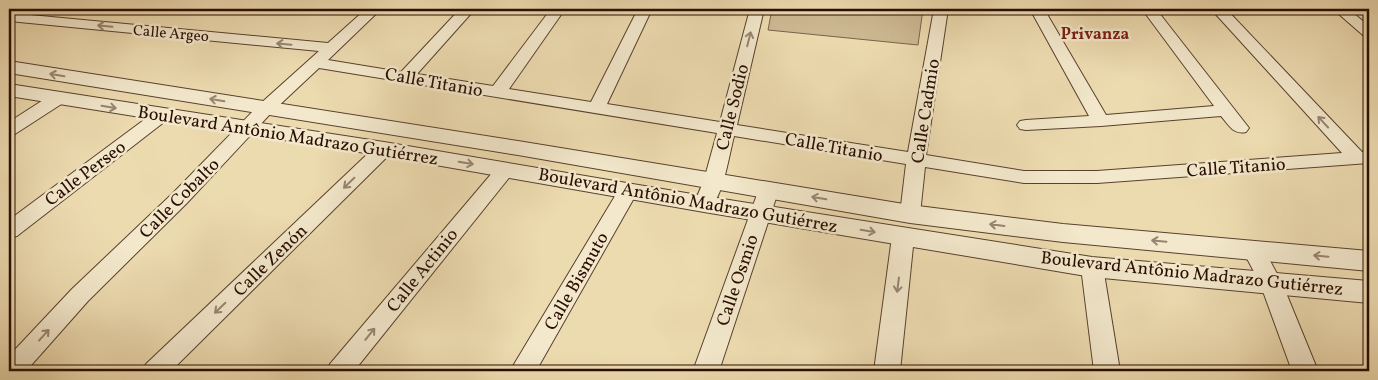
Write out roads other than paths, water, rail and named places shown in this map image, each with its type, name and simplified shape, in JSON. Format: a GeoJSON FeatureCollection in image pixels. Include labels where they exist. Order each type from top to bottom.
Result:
{"type":"FeatureCollection","features":[{"type":"Feature","properties":{"kind":"street","name":"Calle Cobalto"},"geometry":{"type":"LineString","coordinates":[[11,371],[80,295],[180,198],[266,108],[374,9]]}},
{"type":"Feature","properties":{"kind":"street"},"geometry":{"type":"LineString","coordinates":[[405,77],[468,9]]}},
{"type":"Feature","properties":{"kind":"street"},"geometry":{"type":"LineString","coordinates":[[497,93],[558,9]]}},
{"type":"Feature","properties":{"kind":"street"},"geometry":{"type":"LineString","coordinates":[[596,109],[644,9]]}},
{"type":"Feature","properties":{"kind":"street","name":"Calle Sodio"},"geometry":{"type":"LineString","coordinates":[[704,204],[714,180],[757,9]]}},
{"type":"Feature","properties":{"kind":"street","name":"Calle Cadmio"},"geometry":{"type":"LineString","coordinates":[[887,371],[916,161],[941,9]]}},
{"type":"Feature","properties":{"kind":"street"},"geometry":{"type":"LineString","coordinates":[[1037,9],[1101,121]]}},
{"type":"Feature","properties":{"kind":"street"},"geometry":{"type":"LineString","coordinates":[[1148,9],[1240,128]]}},
{"type":"Feature","properties":{"kind":"street"},"geometry":{"type":"LineString","coordinates":[[1218,9],[1363,157]]}},
{"type":"Feature","properties":{"kind":"street"},"geometry":{"type":"LineString","coordinates":[[1340,9],[1369,33]]}},
{"type":"Feature","properties":{"kind":"street","name":"Calle Argeo"},"geometry":{"type":"LineString","coordinates":[[9,17],[332,48]]}},
{"type":"Feature","properties":{"kind":"street","name":"Calle Titanio"},"geometry":{"type":"LineString","coordinates":[[316,63],[1024,177],[1057,178],[1139,174],[1363,157]]}},
{"type":"Feature","properties":{"kind":"street","name":"Boulevard Antônio Madrazo Gutiérrez"},"geometry":{"type":"LineString","coordinates":[[9,68],[714,180],[765,201]]}},
{"type":"Feature","properties":{"kind":"street","name":"Boulevard Antônio Madrazo Gutiérrez"},"geometry":{"type":"LineString","coordinates":[[9,90],[384,149],[704,204],[765,201],[907,225],[1092,266],[1369,292]]}},
{"type":"Feature","properties":{"kind":"street"},"geometry":{"type":"LineString","coordinates":[[9,130],[58,99]]}},
{"type":"Feature","properties":{"kind":"street"},"geometry":{"type":"LineString","coordinates":[[1026,125],[1101,121],[1225,110]]}},
{"type":"Feature","properties":{"kind":"street","name":"Calle Perseo"},"geometry":{"type":"LineString","coordinates":[[9,231],[162,115]]}},
{"type":"Feature","properties":{"kind":"street","name":"Calle Zenón"},"geometry":{"type":"LineString","coordinates":[[155,371],[384,149]]}},
{"type":"Feature","properties":{"kind":"street","name":"Calle Actinio"},"geometry":{"type":"LineString","coordinates":[[339,371],[504,170]]}},
{"type":"Feature","properties":{"kind":"street","name":"Calle Bismuto"},"geometry":{"type":"LineString","coordinates":[[523,371],[628,191]]}},
{"type":"Feature","properties":{"kind":"street","name":"Calle Osmio"},"geometry":{"type":"LineString","coordinates":[[706,371],[765,201]]}},
{"type":"Feature","properties":{"kind":"street","name":"Boulevard Antônio Madrazo Gutiérrez"},"geometry":{"type":"LineString","coordinates":[[907,225],[1062,233],[1369,261]]}},
{"type":"Feature","properties":{"kind":"street"},"geometry":{"type":"LineString","coordinates":[[1254,251],[1271,283],[1305,371]]}},
{"type":"Feature","properties":{"kind":"street"},"geometry":{"type":"LineString","coordinates":[[1092,266],[1107,371]]}},
{"type":"Feature","properties":{"kind":"district","name":"Privanza"},"geometry":{"type":"Point","coordinates":[1095,33]}}]}
